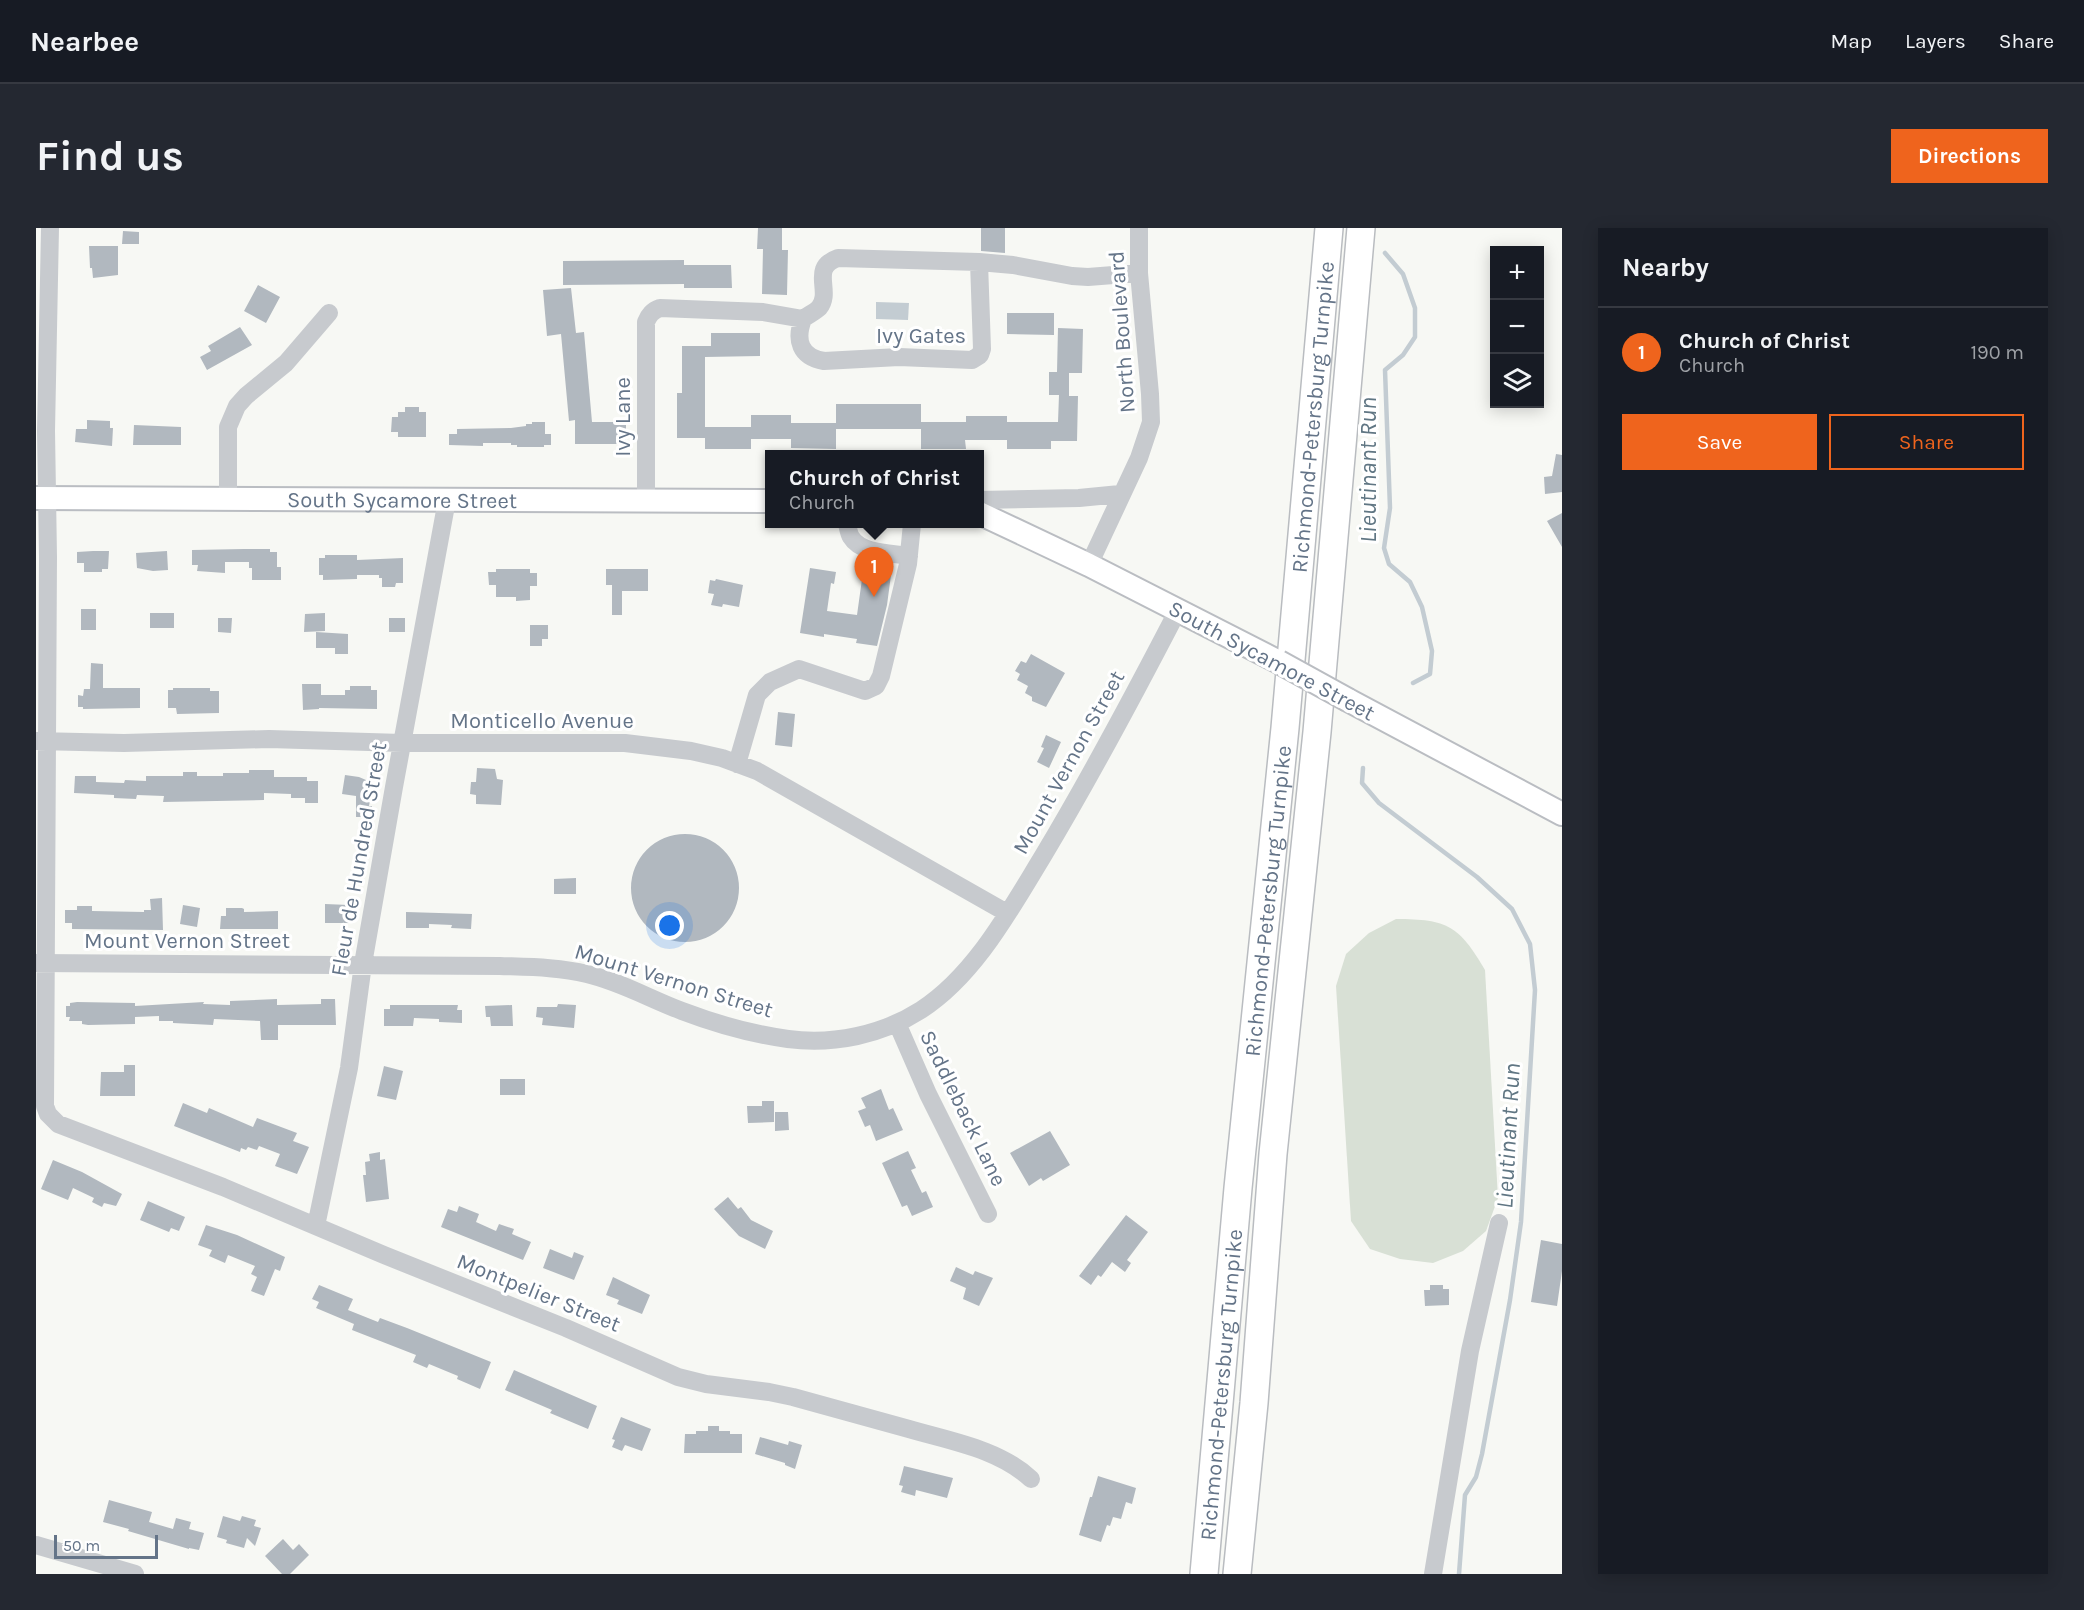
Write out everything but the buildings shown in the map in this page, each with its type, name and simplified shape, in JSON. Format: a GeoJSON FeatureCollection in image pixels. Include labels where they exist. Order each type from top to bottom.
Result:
{"type":"FeatureCollection","features":[{"type":"Feature","properties":{"kind":"highway","name":"Richmond-Petersburg Turnpike"},"geometry":{"type":"LineString","coordinates":[[1204,1574],[1238,1188],[1285,728],[1329,228]]}},
{"type":"Feature","properties":{"kind":"highway","name":"Richmond-Petersburg Turnpike"},"geometry":{"type":"LineString","coordinates":[[1237,1574],[1254,1402],[1260,1296],[1273,1154],[1317,732],[1361,228]]}},
{"type":"Feature","properties":{"kind":"main road","name":"South Sycamore Street"},"geometry":{"type":"LineString","coordinates":[[42,498],[765,501]]}},
{"type":"Feature","properties":{"kind":"main road","name":"South Sycamore Street"},"geometry":{"type":"LineString","coordinates":[[984,515],[1089,564],[1251,647],[1562,814]]}},
{"type":"Feature","properties":{"kind":"street"},"geometry":{"type":"LineString","coordinates":[[41,964],[42,498],[46,431],[43,254],[50,228]]}},
{"type":"Feature","properties":{"kind":"street","name":"North Boulevard"},"geometry":{"type":"LineString","coordinates":[[1089,564],[1120,494],[1139,458],[1151,422],[1139,273],[1139,228]]}},
{"type":"Feature","properties":{"kind":"street"},"geometry":{"type":"LineString","coordinates":[[803,319],[819,308],[823,299],[823,271],[830,260],[838,258],[979,262],[1013,265],[1080,277],[1139,273]]}},
{"type":"Feature","properties":{"kind":"street","name":"Ivy Gates"},"geometry":{"type":"LineString","coordinates":[[803,319],[799,328],[801,348],[815,359],[824,361],[899,357],[972,360],[980,355],[982,350],[979,262]]}},
{"type":"Feature","properties":{"kind":"street","name":"Ivy Lane"},"geometry":{"type":"LineString","coordinates":[[646,500],[646,322],[649,315],[660,308],[763,312],[803,319]]}},
{"type":"Feature","properties":{"kind":"street"},"geometry":{"type":"LineString","coordinates":[[228,499],[228,427],[237,406],[286,363],[329,313]]}},
{"type":"Feature","properties":{"kind":"street"},"geometry":{"type":"LineString","coordinates":[[984,500],[1079,498],[1120,494]]}},
{"type":"Feature","properties":{"kind":"street","name":"Fleur de Hundred Street"},"geometry":{"type":"LineString","coordinates":[[316,1226],[349,1068],[363,964],[447,500]]}},
{"type":"Feature","properties":{"kind":"street"},"geometry":{"type":"LineString","coordinates":[[848,528],[850,537],[858,545],[868,549],[909,556]]}},
{"type":"Feature","properties":{"kind":"street"},"geometry":{"type":"LineString","coordinates":[[737,764],[757,695],[770,682],[799,669],[865,691],[876,686],[881,676],[909,556],[912,528]]}},
{"type":"Feature","properties":{"kind":"street","name":"Mount Vernon Street"},"geometry":{"type":"LineString","coordinates":[[41,964],[363,964],[500,966],[570,970],[618,983],[716,1023],[762,1035],[791,1040],[827,1041],[852,1038],[897,1023],[921,1010],[963,974],[1007,913],[1075,803],[1178,610]]}},
{"type":"Feature","properties":{"kind":"street","name":"Monticello Avenue"},"geometry":{"type":"LineString","coordinates":[[41,741],[124,743],[269,739],[402,743],[625,743],[691,750],[757,771],[1007,913]]}},
{"type":"Feature","properties":{"kind":"street","name":"Montpelier Street"},"geometry":{"type":"LineString","coordinates":[[41,964],[45,1106],[48,1114],[58,1124],[224,1187],[566,1328],[678,1377],[705,1384],[793,1397],[963,1445],[1005,1460],[1019,1468],[1031,1479]]}},
{"type":"Feature","properties":{"kind":"street","name":"Saddleback Lane"},"geometry":{"type":"LineString","coordinates":[[897,1023],[928,1094],[988,1214]]}},
{"type":"Feature","properties":{"kind":"street"},"geometry":{"type":"LineString","coordinates":[[1433,1574],[1470,1351],[1499,1223]]}},
{"type":"Feature","properties":{"kind":"street"},"geometry":{"type":"LineString","coordinates":[[36,1545],[135,1574]]}},
{"type":"Feature","properties":{"kind":"shaded area"},"geometry":{"type":"Polygon","coordinates":[[[876,302],[909,303],[908,320],[876,319],[876,302]]]}},
{"type":"Feature","properties":{"kind":"shaded area"},"geometry":{"type":"Polygon","coordinates":[[[1396,919],[1428,921],[1450,928],[1467,943],[1485,970],[1498,1198],[1486,1231],[1463,1251],[1433,1263],[1400,1259],[1370,1249],[1351,1221],[1336,986],[1346,954],[1369,933],[1396,919]]]}},
{"type":"Feature","properties":{"kind":"waterway","name":"Lieutinant Run"},"geometry":{"type":"LineString","coordinates":[[1385,253],[1403,274],[1415,308],[1415,337],[1403,355],[1385,370],[1390,508],[1384,548],[1389,564],[1410,582],[1422,607],[1432,651],[1430,674],[1413,683]]}},
{"type":"Feature","properties":{"kind":"waterway","name":"Lieutinant Run"},"geometry":{"type":"LineString","coordinates":[[1363,768],[1362,783],[1379,803],[1477,877],[1512,909],[1530,944],[1535,990],[1521,1222],[1510,1300],[1482,1454],[1476,1477],[1465,1495],[1459,1574]]}},
{"type":"Feature","properties":{"kind":"place","name":"Church of Christ"},"geometry":{"type":"Point","coordinates":[874,597]}}]}
